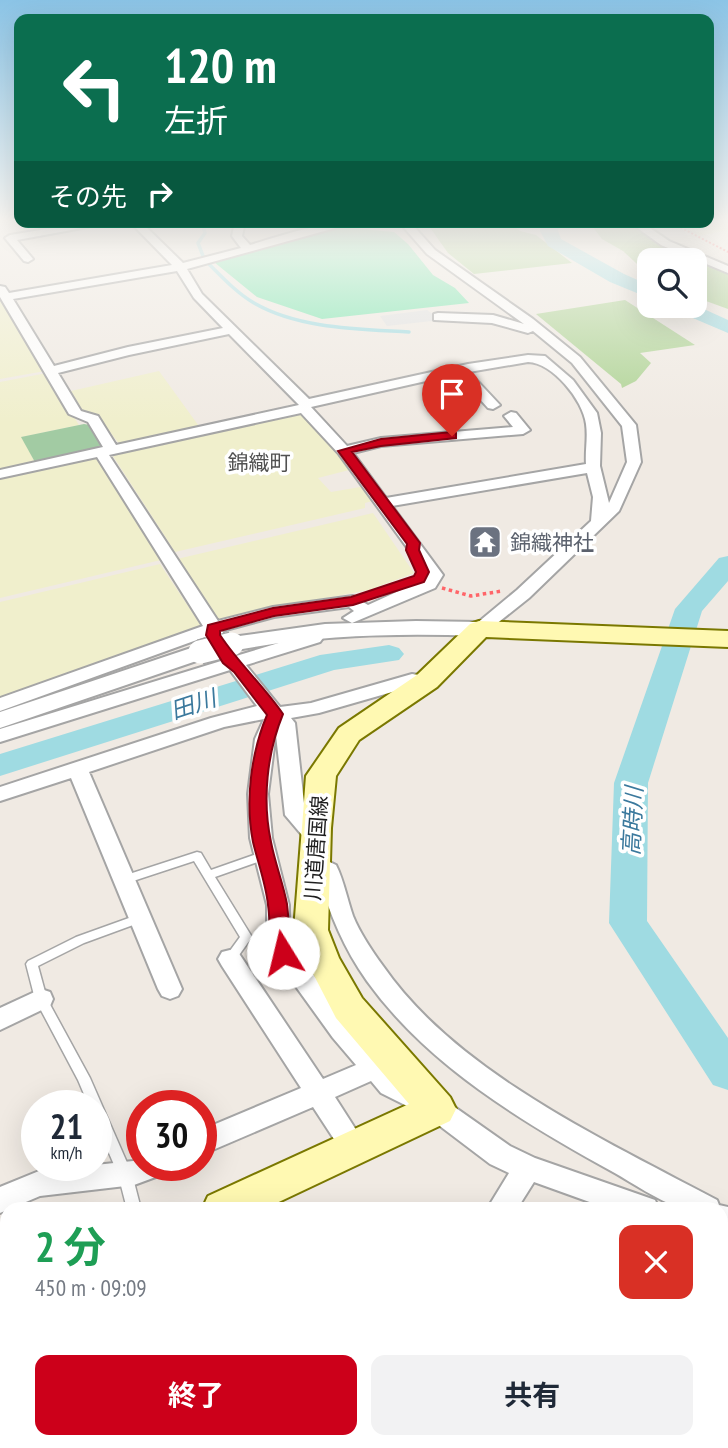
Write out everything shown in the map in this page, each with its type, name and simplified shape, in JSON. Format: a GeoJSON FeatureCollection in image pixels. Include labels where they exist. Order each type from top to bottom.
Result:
{"type":"FeatureCollection","features":[{"type":"Feature","properties":{"kind":"main road"},"geometry":{"type":"LineString","coordinates":[[488,630],[728,639]]}},
{"type":"Feature","properties":{"kind":"main road","name":"川道唐国線"},"geometry":{"type":"LineString","coordinates":[[430,1101],[349,1008],[323,960],[311,930],[314,849],[321,776],[349,734],[427,681],[488,630]]}},
{"type":"Feature","properties":{"kind":"main road"},"geometry":{"type":"LineString","coordinates":[[237,1202],[354,1147],[430,1101]]}},
{"type":"Feature","properties":{"kind":"street"},"geometry":{"type":"LineString","coordinates":[[40,288],[3,293],[76,414],[93,419],[107,452],[213,628],[213,635],[234,658],[270,709],[285,723],[288,732],[290,789],[295,815],[328,871],[346,926],[373,972],[396,1002],[447,1049],[502,1090],[588,1145],[694,1202]]}},
{"type":"Feature","properties":{"kind":"street"},"geometry":{"type":"LineString","coordinates":[[0,705],[213,628],[273,612],[357,610],[431,581],[435,575],[344,451],[193,288]]}},
{"type":"Feature","properties":{"kind":"street"},"geometry":{"type":"LineString","coordinates":[[0,720],[200,652],[234,658],[281,634],[361,626],[488,630],[614,508],[634,462],[629,425],[576,360],[479,288]]}},
{"type":"Feature","properties":{"kind":"street"},"geometry":{"type":"LineString","coordinates":[[438,317],[493,319],[539,332]]}},
{"type":"Feature","properties":{"kind":"street"},"geometry":{"type":"LineString","coordinates":[[51,371],[128,351],[232,330]]}},
{"type":"Feature","properties":{"kind":"street"},"geometry":{"type":"LineString","coordinates":[[0,474],[461,371],[538,357],[557,368],[589,412],[596,432],[593,467],[599,480],[599,522]]}},
{"type":"Feature","properties":{"kind":"street"},"geometry":{"type":"LineString","coordinates":[[461,371],[493,405]]}},
{"type":"Feature","properties":{"kind":"street"},"geometry":{"type":"LineString","coordinates":[[344,451],[381,442],[523,430],[511,416]]}},
{"type":"Feature","properties":{"kind":"street"},"geometry":{"type":"LineString","coordinates":[[384,503],[484,488],[593,467]]}},
{"type":"Feature","properties":{"kind":"street"},"geometry":{"type":"LineString","coordinates":[[0,736],[234,658],[314,638]]}},
{"type":"Feature","properties":{"kind":"street"},"geometry":{"type":"LineString","coordinates":[[0,794],[218,722],[270,709],[349,700],[412,680],[427,681]]}},
{"type":"Feature","properties":{"kind":"street"},"geometry":{"type":"LineString","coordinates":[[270,709],[258,794],[265,855],[278,905],[278,930],[283,953],[342,1031],[390,1085],[407,1095],[430,1101],[500,1155],[528,1168],[625,1202]]}},
{"type":"Feature","properties":{"kind":"street"},"geometry":{"type":"LineString","coordinates":[[77,768],[170,989]]}},
{"type":"Feature","properties":{"kind":"street"},"geometry":{"type":"LineString","coordinates":[[230,959],[354,1147]]}},
{"type":"Feature","properties":{"kind":"street"},"geometry":{"type":"LineString","coordinates":[[0,1020],[41,999]]}},
{"type":"Feature","properties":{"kind":"street"},"geometry":{"type":"LineString","coordinates":[[217,1136],[375,1068]]}},
{"type":"Feature","properties":{"kind":"street"},"geometry":{"type":"LineString","coordinates":[[506,1202],[528,1168]]}},
{"type":"Feature","properties":{"kind":"street"},"geometry":{"type":"LineString","coordinates":[[0,1200],[39,1184],[125,1174]]}},
{"type":"Feature","properties":{"kind":"lane"},"geometry":{"type":"LineString","coordinates":[[357,610],[419,579],[422,572],[412,550],[413,543]]}},
{"type":"Feature","properties":{"kind":"lane"},"geometry":{"type":"LineString","coordinates":[[209,875],[265,855]]}},
{"type":"Feature","properties":{"kind":"lane"},"geometry":{"type":"LineString","coordinates":[[123,880],[197,856],[246,936],[230,959]]}},
{"type":"Feature","properties":{"kind":"lane"},"geometry":{"type":"LineString","coordinates":[[89,1090],[41,999],[32,964],[80,940],[139,918]]}},
{"type":"Feature","properties":{"kind":"lane"},"geometry":{"type":"LineString","coordinates":[[112,1144],[125,1174],[132,1202]]}},
{"type":"Feature","properties":{"kind":"path"},"geometry":{"type":"LineString","coordinates":[[431,581],[445,590],[463,596],[485,596],[537,580]]}},
{"type":"Feature","properties":{"kind":"green space"},"geometry":{"type":"Polygon","coordinates":[[[245,288],[454,288],[469,303],[322,319],[257,297],[245,288]]]}},
{"type":"Feature","properties":{"kind":"green space"},"geometry":{"type":"Polygon","coordinates":[[[707,288],[728,288],[728,309],[707,301],[707,288]]]}},
{"type":"Feature","properties":{"kind":"green space"},"geometry":{"type":"Polygon","coordinates":[[[625,300],[637,308],[637,318],[653,318],[695,345],[640,353],[651,363],[636,381],[622,388],[621,384],[536,314],[625,300]]]}},
{"type":"Feature","properties":{"kind":"green space"},"geometry":{"type":"Polygon","coordinates":[[[0,301],[5,302],[45,371],[0,379],[0,301]]]}},
{"type":"Feature","properties":{"kind":"green space"},"geometry":{"type":"Polygon","coordinates":[[[159,371],[201,429],[120,445],[97,415],[82,411],[71,391],[159,371]]]}},
{"type":"Feature","properties":{"kind":"green space"},"geometry":{"type":"Polygon","coordinates":[[[47,373],[79,425],[22,437],[36,464],[0,471],[0,382],[47,373]]]}},
{"type":"Feature","properties":{"kind":"green space"},"geometry":{"type":"Polygon","coordinates":[[[301,413],[353,469],[318,478],[331,492],[366,486],[376,500],[365,503],[365,508],[175,552],[111,453],[301,413]]]}},
{"type":"Feature","properties":{"kind":"green space"},"geometry":{"type":"Polygon","coordinates":[[[90,425],[106,447],[36,464],[21,437],[90,425]]]}},
{"type":"Feature","properties":{"kind":"green space"},"geometry":{"type":"Polygon","coordinates":[[[97,457],[161,560],[0,598],[0,477],[97,457]]]}},
{"type":"Feature","properties":{"kind":"green space"},"geometry":{"type":"Polygon","coordinates":[[[373,513],[414,573],[369,590],[283,606],[219,623],[177,559],[373,513]]]}},
{"type":"Feature","properties":{"kind":"green space"},"geometry":{"type":"Polygon","coordinates":[[[160,564],[202,627],[0,700],[0,602],[160,564]]]}},
{"type":"Feature","properties":{"kind":"shaded area"},"geometry":{"type":"Polygon","coordinates":[[[427,310],[441,320],[387,326],[380,316],[427,310]]]}},
{"type":"Feature","properties":{"kind":"waterway"},"geometry":{"type":"LineString","coordinates":[[233,288],[254,303],[290,318],[330,326],[409,332]]}},
{"type":"Feature","properties":{"kind":"waterway","name":"高時川"},"geometry":{"type":"LineString","coordinates":[[707,318],[728,327]]}},
{"type":"Feature","properties":{"kind":"waterway","name":"高時川"},"geometry":{"type":"LineString","coordinates":[[728,564],[689,609],[631,783],[628,923],[728,1072]]}},
{"type":"Feature","properties":{"kind":"waterway","name":"田川"},"geometry":{"type":"LineString","coordinates":[[0,765],[330,661],[389,654]]}},
{"type":"Feature","properties":{"kind":"place","name":"錦織神社"},"geometry":{"type":"Point","coordinates":[485,542]}},
{"type":"Feature","properties":{"kind":"district","name":"錦織町"},"geometry":{"type":"Point","coordinates":[259,462]}},
{"type":"Feature","properties":{"kind":"route"},"geometry":{"type":"LineString","coordinates":[[283,953],[278,930],[278,905],[261,838],[258,794],[265,739],[275,714],[265,705],[240,668],[231,663],[213,635],[213,628],[273,612],[353,601],[419,579],[422,572],[412,550],[413,543],[344,451],[381,442],[452,436]]}}]}
